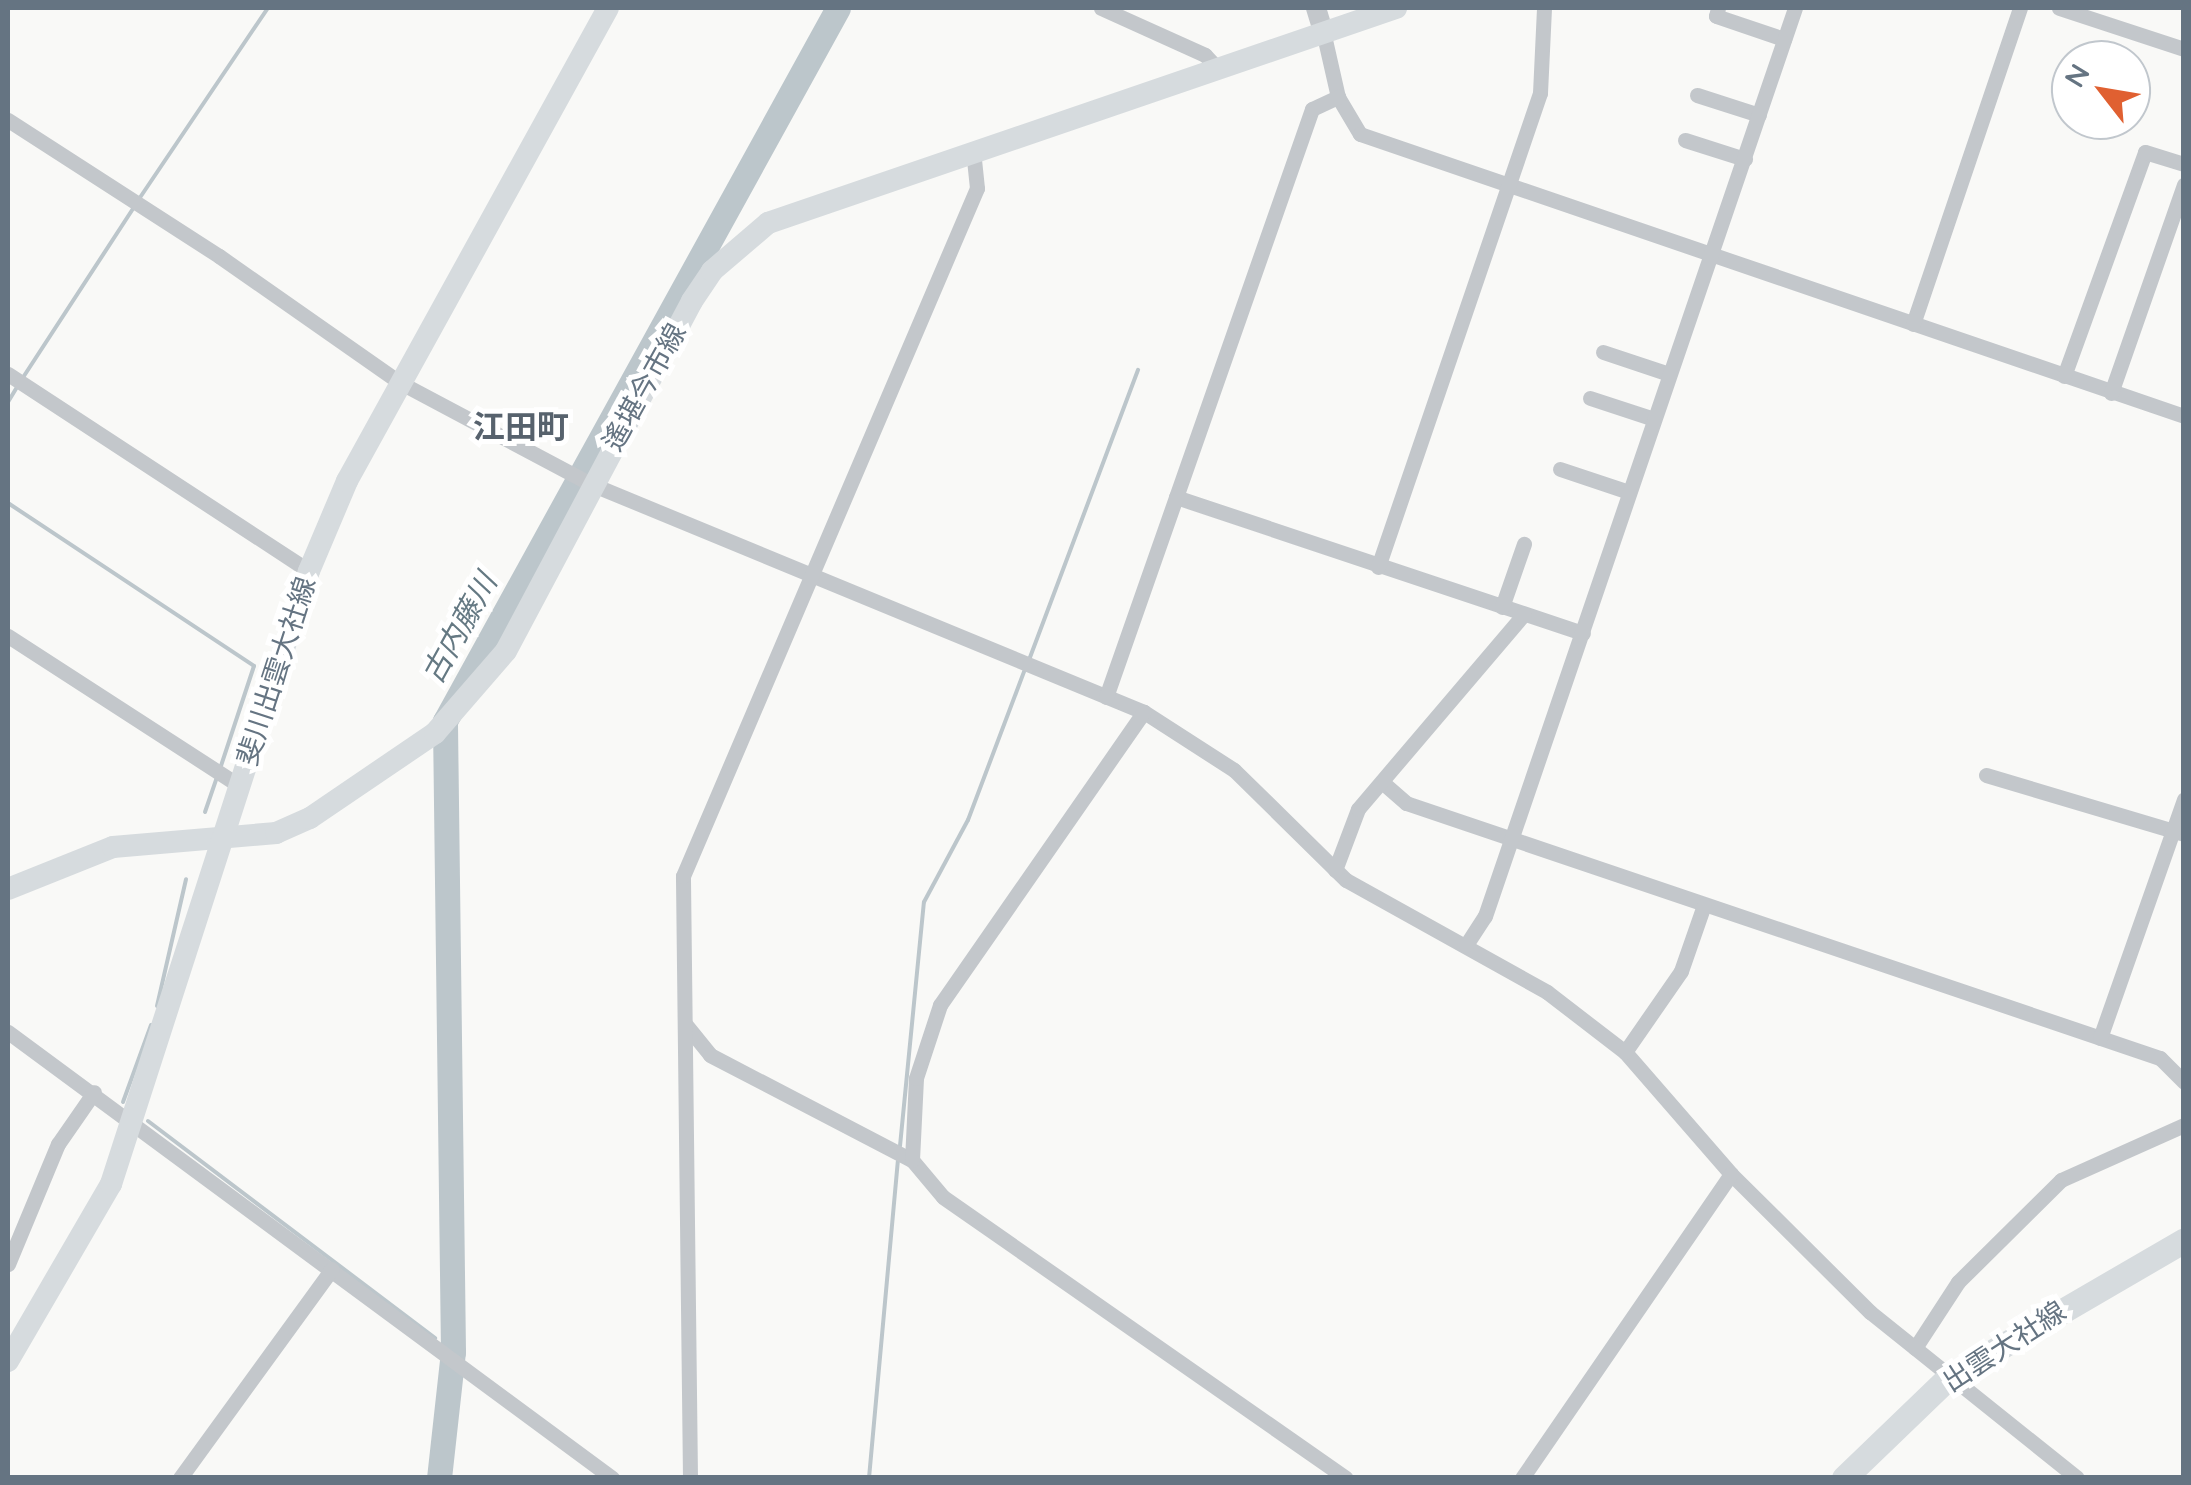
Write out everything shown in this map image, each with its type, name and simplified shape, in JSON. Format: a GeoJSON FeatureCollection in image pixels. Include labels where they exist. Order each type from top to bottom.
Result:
{"type":"FeatureCollection","features":[{"type":"Feature","properties":{"kind":"main road","name":"斐川出雲大社線"},"geometry":{"type":"LineString","coordinates":[[8,1361],[66,1270],[111,1184],[218,841],[309,571],[399,382],[608,8]]}},
{"type":"Feature","properties":{"kind":"main road","name":"遙堪今市線"},"geometry":{"type":"LineString","coordinates":[[13,881],[113,847],[218,841],[276,833],[310,818],[435,733],[460,709],[506,651],[591,484],[692,300],[740,243],[806,206],[1396,8]]}},
{"type":"Feature","properties":{"kind":"main road","name":"出雲大社線"},"geometry":{"type":"LineString","coordinates":[[1844,1478],[1949,1377],[2184,1240]]}},
{"type":"Feature","properties":{"kind":"street"},"geometry":{"type":"LineString","coordinates":[[1101,8],[1205,55],[1219,70]]}},
{"type":"Feature","properties":{"kind":"street"},"geometry":{"type":"LineString","coordinates":[[1316,8],[1338,98],[1360,134],[2184,416]]}},
{"type":"Feature","properties":{"kind":"street"},"geometry":{"type":"LineString","coordinates":[[1378,567],[1540,93],[1544,8]]}},
{"type":"Feature","properties":{"kind":"street"},"geometry":{"type":"LineString","coordinates":[[1718,8],[1716,16],[1784,39]]}},
{"type":"Feature","properties":{"kind":"street"},"geometry":{"type":"LineString","coordinates":[[1466,945],[1485,916],[1795,8]]}},
{"type":"Feature","properties":{"kind":"street"},"geometry":{"type":"LineString","coordinates":[[1912,324],[2020,8]]}},
{"type":"Feature","properties":{"kind":"street"},"geometry":{"type":"LineString","coordinates":[[2058,8],[2184,49]]}},
{"type":"Feature","properties":{"kind":"street"},"geometry":{"type":"LineString","coordinates":[[1696,95],[1759,115]]}},
{"type":"Feature","properties":{"kind":"street"},"geometry":{"type":"LineString","coordinates":[[1106,697],[1312,109],[1338,98]]}},
{"type":"Feature","properties":{"kind":"street"},"geometry":{"type":"LineString","coordinates":[[8,120],[219,256],[399,382],[591,484],[1144,712],[1234,770],[1336,870],[1547,992],[1625,1052],[1731,1174],[1914,1348],[2077,1478]]}},
{"type":"Feature","properties":{"kind":"street"},"geometry":{"type":"LineString","coordinates":[[1685,140],[1745,160]]}},
{"type":"Feature","properties":{"kind":"street"},"geometry":{"type":"LineString","coordinates":[[690,1478],[683,876],[977,188],[973,150]]}},
{"type":"Feature","properties":{"kind":"street"},"geometry":{"type":"LineString","coordinates":[[2064,376],[2145,152],[2184,164]]}},
{"type":"Feature","properties":{"kind":"street"},"geometry":{"type":"LineString","coordinates":[[2110,392],[2184,184]]}},
{"type":"Feature","properties":{"kind":"street"},"geometry":{"type":"LineString","coordinates":[[1603,352],[1669,374]]}},
{"type":"Feature","properties":{"kind":"street"},"geometry":{"type":"LineString","coordinates":[[8,374],[309,571]]}},
{"type":"Feature","properties":{"kind":"street"},"geometry":{"type":"LineString","coordinates":[[1590,398],[1654,419]]}},
{"type":"Feature","properties":{"kind":"street"},"geometry":{"type":"LineString","coordinates":[[1560,469],[1630,492]]}},
{"type":"Feature","properties":{"kind":"street"},"geometry":{"type":"LineString","coordinates":[[1176,497],[1582,633]]}},
{"type":"Feature","properties":{"kind":"street"},"geometry":{"type":"LineString","coordinates":[[1502,607],[1524,544]]}},
{"type":"Feature","properties":{"kind":"street"},"geometry":{"type":"LineString","coordinates":[[1336,870],[1358,809],[1524,614]]}},
{"type":"Feature","properties":{"kind":"street"},"geometry":{"type":"LineString","coordinates":[[8,636],[238,785]]}},
{"type":"Feature","properties":{"kind":"street"},"geometry":{"type":"LineString","coordinates":[[912,1160],[916,1078],[940,1006],[1144,712]]}},
{"type":"Feature","properties":{"kind":"street"},"geometry":{"type":"LineString","coordinates":[[1986,775],[2177,835]]}},
{"type":"Feature","properties":{"kind":"street"},"geometry":{"type":"LineString","coordinates":[[1382,782],[1406,802],[2160,1058],[2184,1082]]}},
{"type":"Feature","properties":{"kind":"street"},"geometry":{"type":"LineString","coordinates":[[2100,1038],[2177,835],[2184,799]]}},
{"type":"Feature","properties":{"kind":"street"},"geometry":{"type":"LineString","coordinates":[[1625,1052],[1682,971],[1704,905]]}},
{"type":"Feature","properties":{"kind":"street"},"geometry":{"type":"LineString","coordinates":[[686,1025],[710,1055],[912,1160],[943,1197],[1346,1478]]}},
{"type":"Feature","properties":{"kind":"street"},"geometry":{"type":"LineString","coordinates":[[8,1032],[134,1120],[444,1357],[612,1478]]}},
{"type":"Feature","properties":{"kind":"street"},"geometry":{"type":"LineString","coordinates":[[8,1264],[58,1144],[94,1092]]}},
{"type":"Feature","properties":{"kind":"street"},"geometry":{"type":"LineString","coordinates":[[1914,1348],[1958,1282],[2062,1180],[2184,1125]]}},
{"type":"Feature","properties":{"kind":"street"},"geometry":{"type":"LineString","coordinates":[[1522,1478],[1731,1174]]}},
{"type":"Feature","properties":{"kind":"street"},"geometry":{"type":"LineString","coordinates":[[180,1478],[332,1269]]}},
{"type":"Feature","properties":{"kind":"waterway"},"geometry":{"type":"LineString","coordinates":[[139,199],[268,8]]}},
{"type":"Feature","properties":{"kind":"waterway","name":"古内藤川"},"geometry":{"type":"LineString","coordinates":[[439,1478],[453,1352],[445,721],[838,8]]}},
{"type":"Feature","properties":{"kind":"waterway"},"geometry":{"type":"LineString","coordinates":[[22,379],[134,207]]}},
{"type":"Feature","properties":{"kind":"waterway"},"geometry":{"type":"LineString","coordinates":[[1029,660],[1138,370]]}},
{"type":"Feature","properties":{"kind":"waterway"},"geometry":{"type":"LineString","coordinates":[[8,402],[17,387]]}},
{"type":"Feature","properties":{"kind":"waterway"},"geometry":{"type":"LineString","coordinates":[[8,503],[254,666],[220,769]]}},
{"type":"Feature","properties":{"kind":"waterway"},"geometry":{"type":"LineString","coordinates":[[900,1146],[924,902],[968,820],[1025,669]]}},
{"type":"Feature","properties":{"kind":"waterway"},"geometry":{"type":"LineString","coordinates":[[205,812],[217,778]]}},
{"type":"Feature","properties":{"kind":"waterway"},"geometry":{"type":"LineString","coordinates":[[157,1006],[186,879]]}},
{"type":"Feature","properties":{"kind":"waterway"},"geometry":{"type":"LineString","coordinates":[[123,1102],[151,1025]]}},
{"type":"Feature","properties":{"kind":"waterway"},"geometry":{"type":"LineString","coordinates":[[148,1121],[435,1338]]}},
{"type":"Feature","properties":{"kind":"waterway"},"geometry":{"type":"LineString","coordinates":[[869,1478],[898,1161]]}},
{"type":"Feature","properties":{"kind":"district","name":"江田町"},"geometry":{"type":"Point","coordinates":[521,426]}}]}
